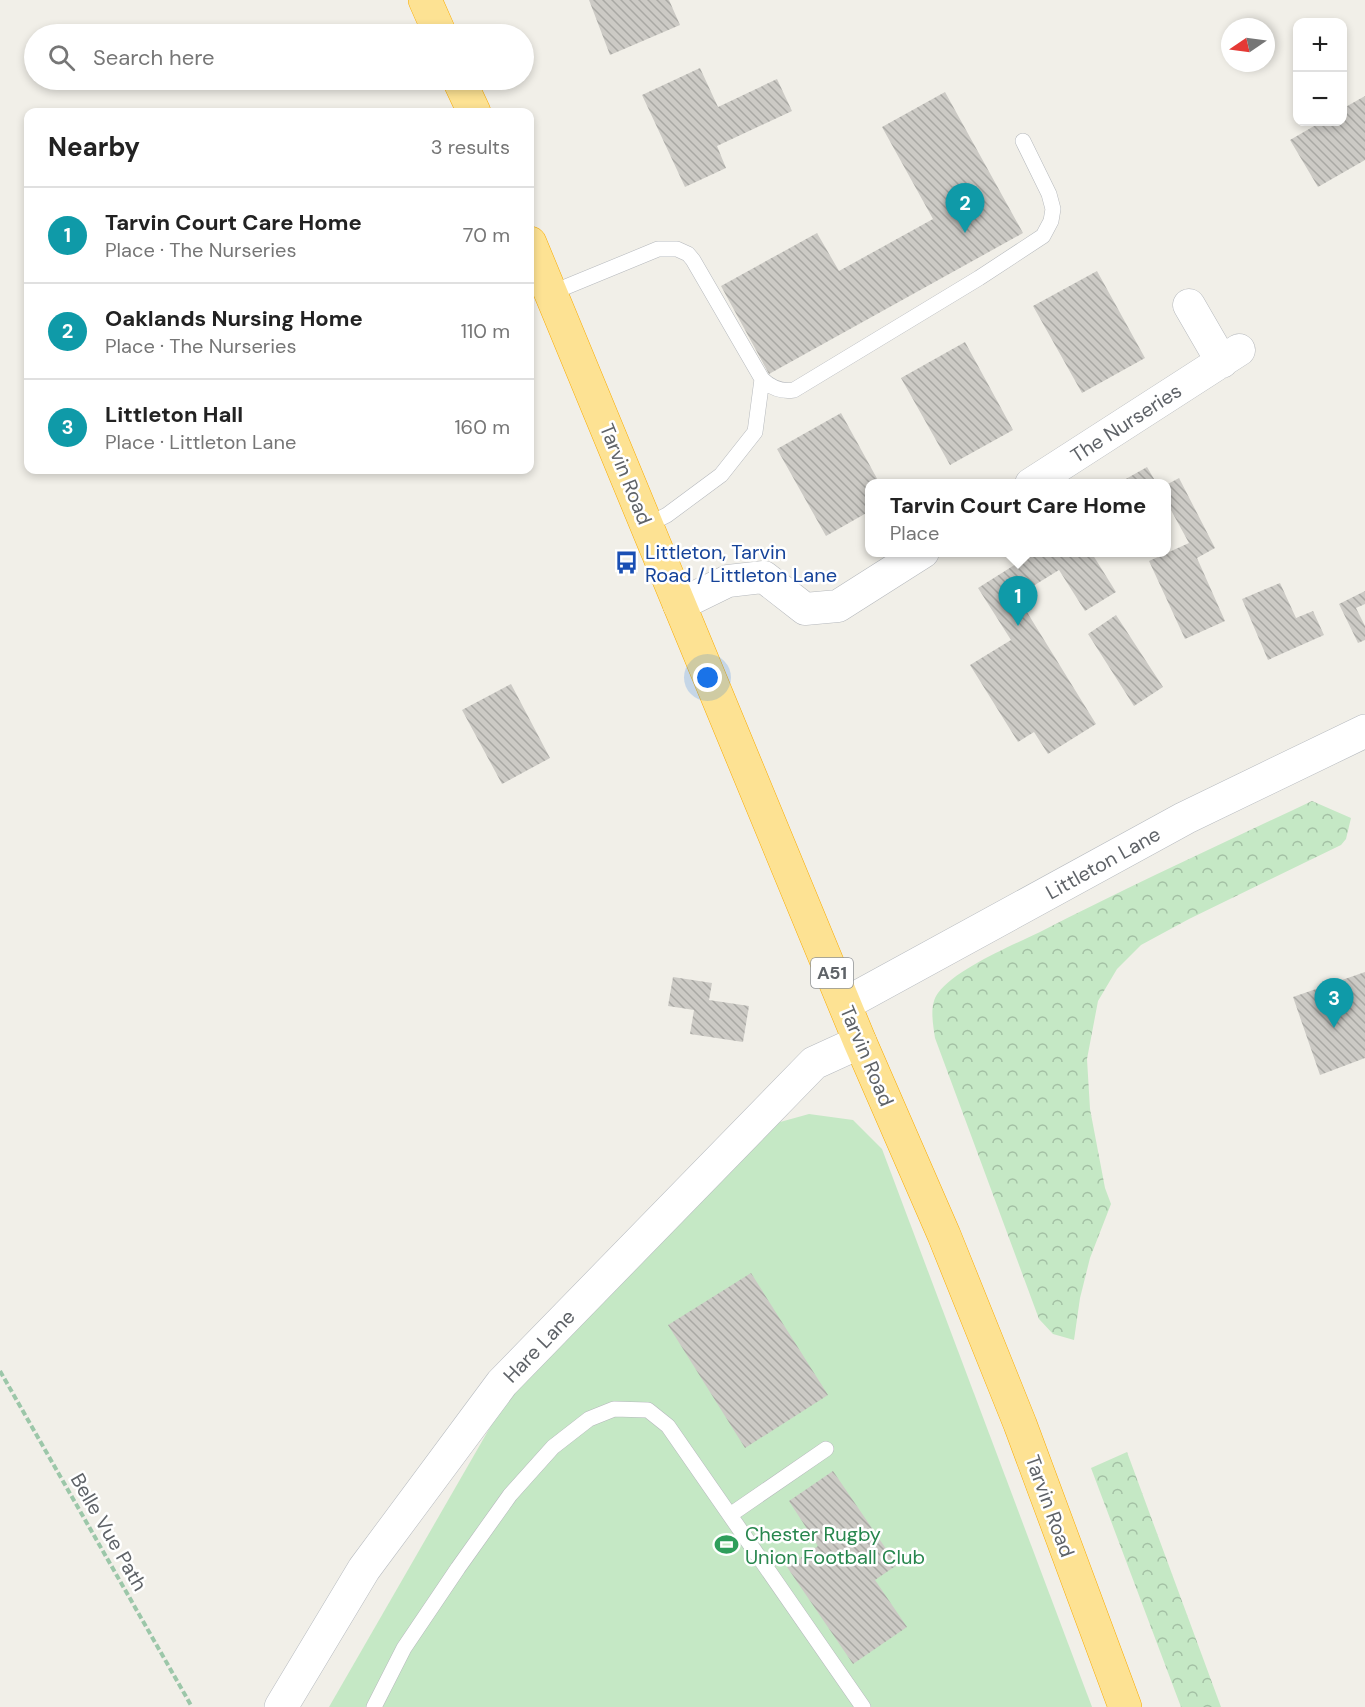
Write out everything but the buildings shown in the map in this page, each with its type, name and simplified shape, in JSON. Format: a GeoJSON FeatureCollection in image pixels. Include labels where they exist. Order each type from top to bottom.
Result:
{"type":"FeatureCollection","features":[{"type":"Feature","properties":{"kind":"highway"},"geometry":{"type":"LineString","coordinates":[[425,0],[436,24]]}},
{"type":"Feature","properties":{"kind":"highway"},"geometry":{"type":"LineString","coordinates":[[464,90],[472,108]]}},
{"type":"Feature","properties":{"kind":"highway","name":"Tarvin Road"},"geometry":{"type":"LineString","coordinates":[[534,253],[860,1042],[944,1235],[1020,1424],[1125,1707]]}},
{"type":"Feature","properties":{"kind":"street","name":"The Nurseries"},"geometry":{"type":"LineString","coordinates":[[1037,479],[1230,356],[1189,305]]}},
{"type":"Feature","properties":{"kind":"street"},"geometry":{"type":"LineString","coordinates":[[680,605],[728,581],[764,578],[805,609],[838,606],[914,557]]}},
{"type":"Feature","properties":{"kind":"street","name":"Littleton Lane"},"geometry":{"type":"LineString","coordinates":[[845,1004],[1185,818],[1365,731]]}},
{"type":"Feature","properties":{"kind":"street","name":"Hare Lane"},"geometry":{"type":"LineString","coordinates":[[281,1707],[364,1569],[502,1383],[814,1063],[860,1042]]}},
{"type":"Feature","properties":{"kind":"lane"},"geometry":{"type":"LineString","coordinates":[[551,293],[658,249],[677,249],[688,254],[693,260],[762,380],[778,390],[788,391],[800,388],[988,273],[1043,236],[1051,221],[1053,209],[1049,194],[1023,141]]}},
{"type":"Feature","properties":{"kind":"lane"},"geometry":{"type":"LineString","coordinates":[[647,525],[667,515],[721,475],[755,432],[762,380]]}},
{"type":"Feature","properties":{"kind":"lane"},"geometry":{"type":"LineString","coordinates":[[374,1707],[404,1648],[510,1495],[553,1447],[588,1419],[614,1409],[648,1410],[668,1426],[863,1707]]}},
{"type":"Feature","properties":{"kind":"lane"},"geometry":{"type":"LineString","coordinates":[[730,1515],[826,1449]]}},
{"type":"Feature","properties":{"kind":"path","name":"Belle Vue Path"},"geometry":{"type":"LineString","coordinates":[[0,1371],[192,1707]]}},
{"type":"Feature","properties":{"kind":"green space"},"geometry":{"type":"Polygon","coordinates":[[[1312,801],[1351,818],[1346,839],[1341,845],[1141,945],[1117,969],[1098,1001],[1087,1059],[1090,1109],[1105,1188],[1111,1204],[1090,1258],[1080,1298],[1074,1340],[1053,1334],[1039,1319],[935,1038],[932,1015],[935,998],[957,975],[985,959],[1312,801]]]}},
{"type":"Feature","properties":{"kind":"green space","name":"Chester Rugby Union Football Club"},"geometry":{"type":"Polygon","coordinates":[[[809,1114],[853,1120],[882,1149],[1092,1707],[329,1707],[511,1391],[773,1124],[809,1114]]]}},
{"type":"Feature","properties":{"kind":"green space"},"geometry":{"type":"Polygon","coordinates":[[[1127,1452],[1221,1707],[1181,1707],[1091,1468],[1127,1452]]]}},
{"type":"Feature","properties":{"kind":"place","name":"Oaklands Nursing Home"},"geometry":{"type":"Point","coordinates":[965,233]}},
{"type":"Feature","properties":{"kind":"place","name":"Littleton, Tarvin Road / Littleton Lane"},"geometry":{"type":"Point","coordinates":[627,563]}},
{"type":"Feature","properties":{"kind":"place","name":"Tarvin Court Care Home"},"geometry":{"type":"Point","coordinates":[1018,626]}},
{"type":"Feature","properties":{"kind":"place","name":"Littleton Hall"},"geometry":{"type":"Point","coordinates":[1334,1028]}},
{"type":"Feature","properties":{"kind":"place","name":"Chester Rugby Union Football Club"},"geometry":{"type":"Point","coordinates":[727,1545]}}]}
